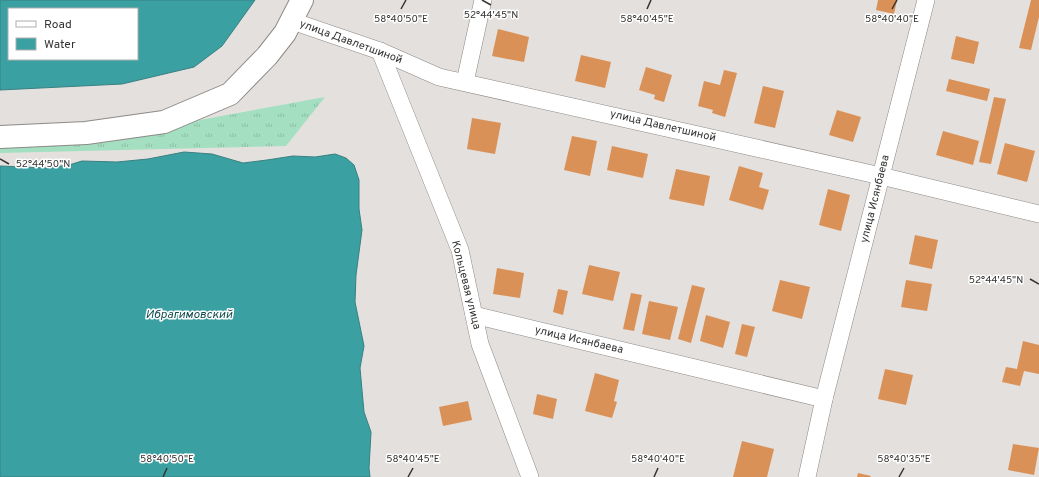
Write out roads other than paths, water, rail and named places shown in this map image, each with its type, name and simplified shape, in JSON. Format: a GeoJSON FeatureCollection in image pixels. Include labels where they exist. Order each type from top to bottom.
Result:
{"type":"FeatureCollection","features":[{"type":"Feature","properties":{"kind":"main road"},"geometry":{"type":"LineString","coordinates":[[0,137],[86,133],[164,122],[230,94],[286,34],[302,0]]}},
{"type":"Feature","properties":{"kind":"street"},"geometry":{"type":"LineString","coordinates":[[465,82],[483,0]]}},
{"type":"Feature","properties":{"kind":"street","name":"улица Исянбаева"},"geometry":{"type":"LineString","coordinates":[[807,477],[824,399],[926,0]]}},
{"type":"Feature","properties":{"kind":"street","name":"улица Давлетшиной"},"geometry":{"type":"LineString","coordinates":[[292,21],[380,51],[439,77],[881,176],[1039,214]]}},
{"type":"Feature","properties":{"kind":"street","name":"Кольцевая улица"},"geometry":{"type":"LineString","coordinates":[[380,51],[460,250],[480,344],[530,477]]}},
{"type":"Feature","properties":{"kind":"street","name":"улица Исянбаева"},"geometry":{"type":"LineString","coordinates":[[474,315],[824,399]]}},
{"type":"Feature","properties":{"kind":"water"},"geometry":{"type":"Polygon","coordinates":[[[0,0],[255,0],[222,46],[194,67],[122,84],[0,90],[0,0]]]}},
{"type":"Feature","properties":{"kind":"water","name":"Ибрагимовский"},"geometry":{"type":"Polygon","coordinates":[[[184,152],[212,154],[243,163],[293,156],[315,157],[335,154],[346,158],[354,165],[359,180],[359,209],[362,230],[356,275],[355,302],[364,346],[360,368],[364,412],[371,432],[370,477],[0,477],[0,166],[46,168],[69,165],[82,161],[117,162],[148,159],[184,152]]]}}]}
